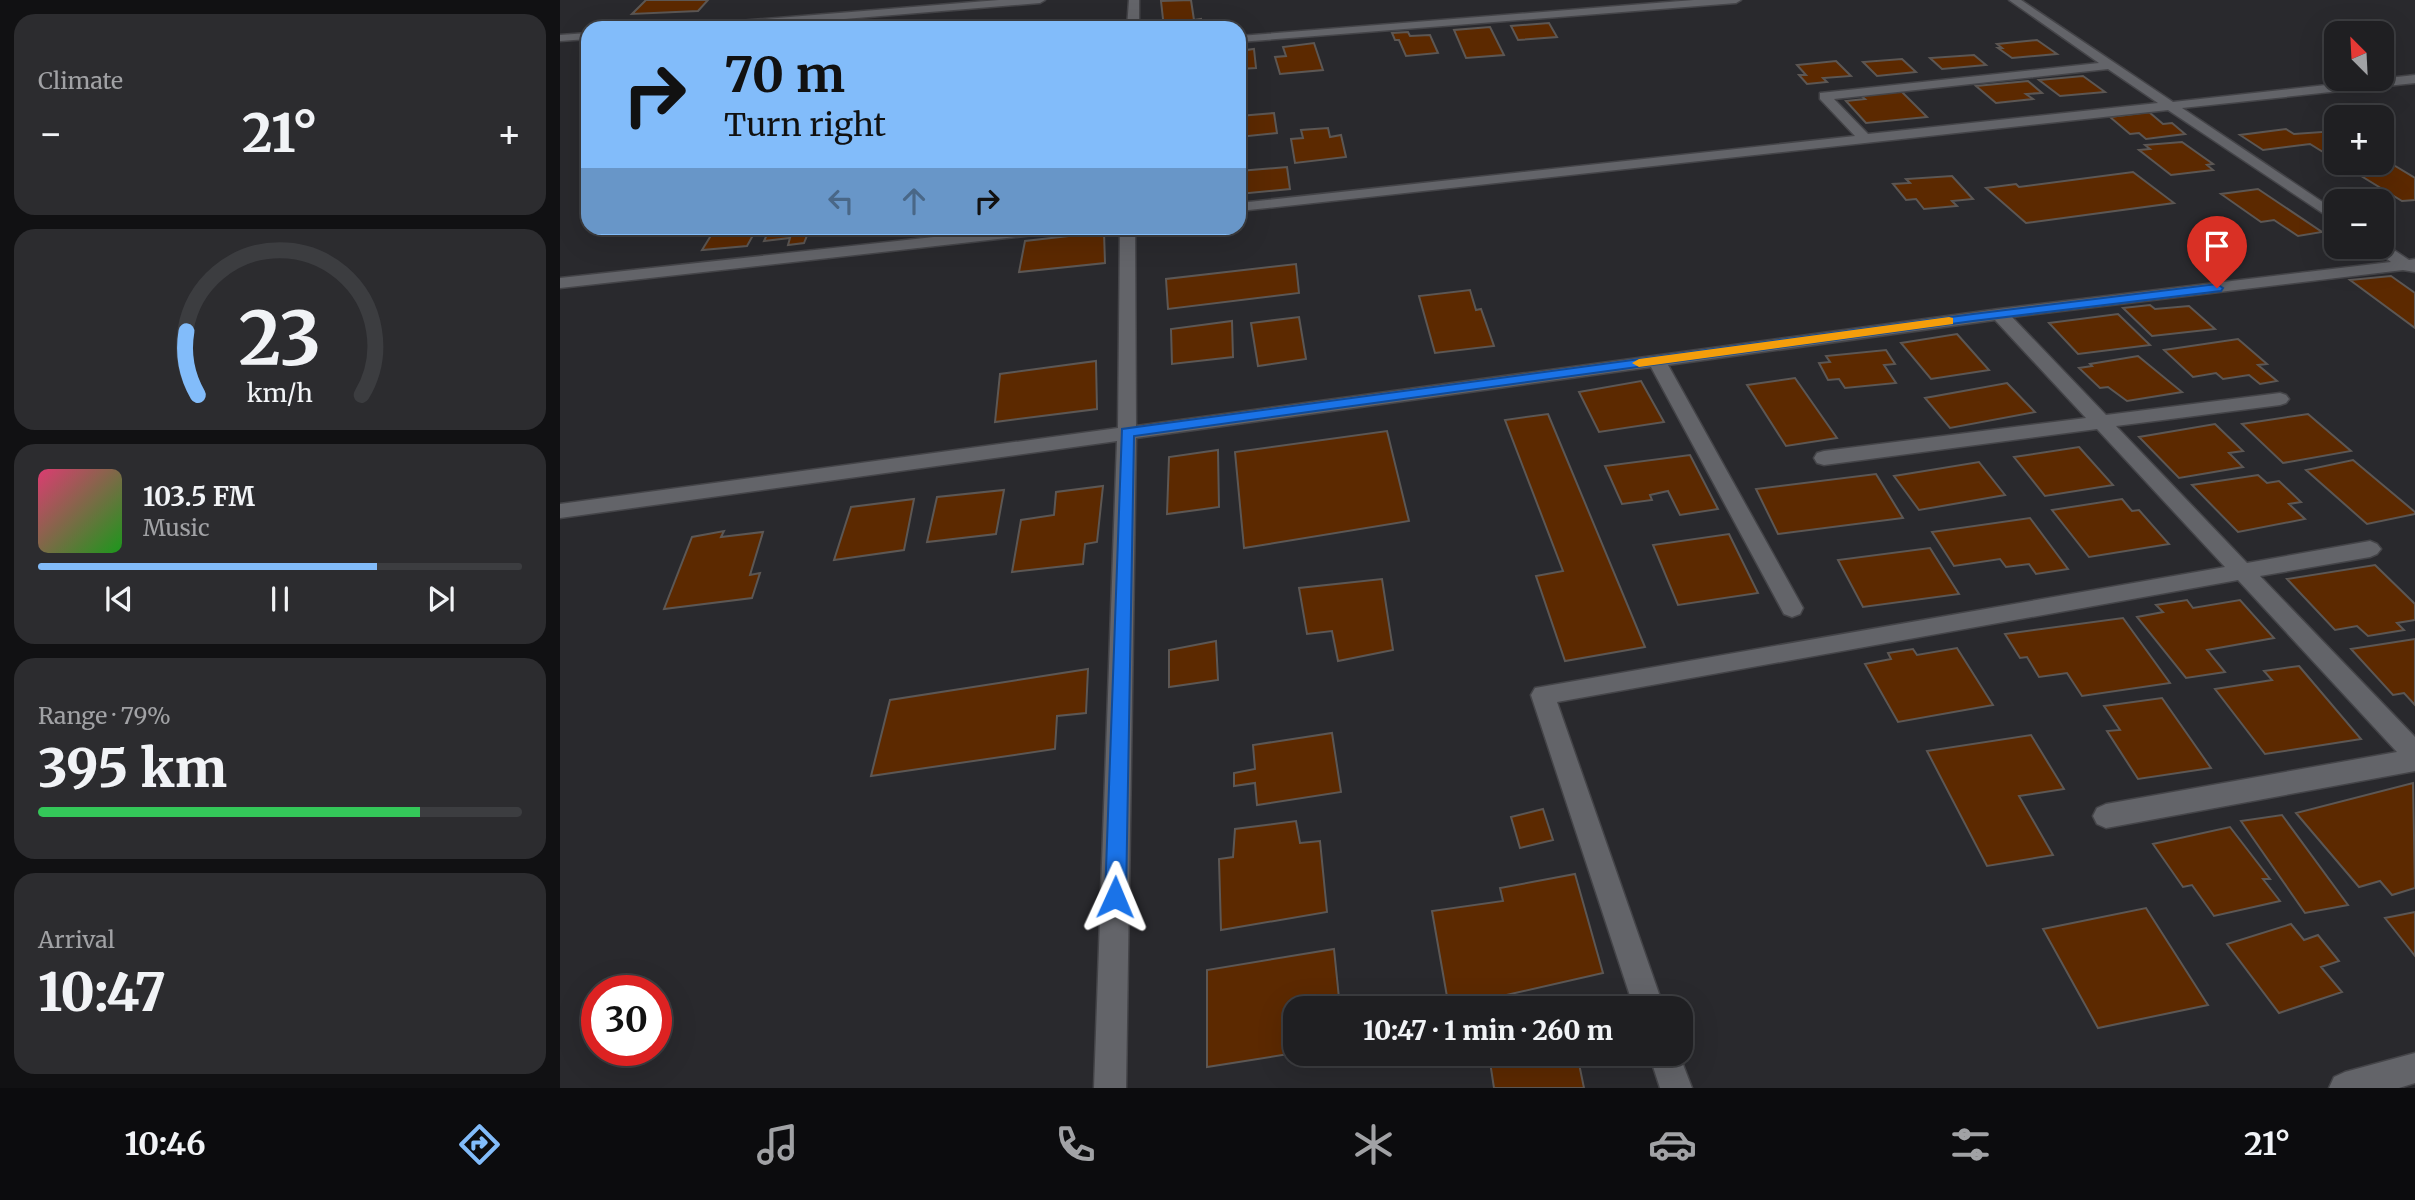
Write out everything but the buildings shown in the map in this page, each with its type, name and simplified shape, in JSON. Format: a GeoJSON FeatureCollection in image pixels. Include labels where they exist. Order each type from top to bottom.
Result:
{"type":"FeatureCollection","features":[{"type":"Feature","properties":{"kind":"street"},"geometry":{"type":"LineString","coordinates":[[778,21],[1040,0]]}},
{"type":"Feature","properties":{"kind":"street"},"geometry":{"type":"LineString","coordinates":[[1133,21],[1134,0]]}},
{"type":"Feature","properties":{"kind":"street"},"geometry":{"type":"LineString","coordinates":[[1246,38],[1736,0]]}},
{"type":"Feature","properties":{"kind":"street"},"geometry":{"type":"LineString","coordinates":[[2014,0],[2324,210]]}},
{"type":"Feature","properties":{"kind":"street"},"geometry":{"type":"LineString","coordinates":[[560,38],[581,36]]}},
{"type":"Feature","properties":{"kind":"street"},"geometry":{"type":"LineString","coordinates":[[1866,140],[1824,96],[2111,65]]}},
{"type":"Feature","properties":{"kind":"street"},"geometry":{"type":"LineString","coordinates":[[1246,206],[2415,79]]}},
{"type":"Feature","properties":{"kind":"street"},"geometry":{"type":"LineString","coordinates":[[560,283],[989,235]]}},
{"type":"Feature","properties":{"kind":"street"},"geometry":{"type":"LineString","coordinates":[[1110,1088],[1127,433],[1127,235]]}},
{"type":"Feature","properties":{"kind":"street"},"geometry":{"type":"LineString","coordinates":[[2394,256],[2412,267]]}},
{"type":"Feature","properties":{"kind":"street"},"geometry":{"type":"LineString","coordinates":[[560,511],[2000,314],[2412,267]]}},
{"type":"Feature","properties":{"kind":"street"},"geometry":{"type":"LineString","coordinates":[[2000,314],[2415,754]]}},
{"type":"Feature","properties":{"kind":"street"},"geometry":{"type":"LineString","coordinates":[[1657,360],[1792,608]]}},
{"type":"Feature","properties":{"kind":"street"},"geometry":{"type":"LineString","coordinates":[[1824,458],[2280,398]]}},
{"type":"Feature","properties":{"kind":"street"},"geometry":{"type":"LineString","coordinates":[[1645,996],[1543,695],[2370,549]]}},
{"type":"Feature","properties":{"kind":"street"},"geometry":{"type":"LineString","coordinates":[[2106,816],[2415,760]]}},
{"type":"Feature","properties":{"kind":"street"},"geometry":{"type":"LineString","coordinates":[[1668,1066],[1676,1088]]}},
{"type":"Feature","properties":{"kind":"street"},"geometry":{"type":"LineString","coordinates":[[2345,1088],[2415,1068]]}},
{"type":"Feature","properties":{"kind":"slow traffic"},"geometry":{"type":"LineString","coordinates":[[1639,363],[1949,321]]}},
{"type":"Feature","properties":{"kind":"route"},"geometry":{"type":"LineString","coordinates":[[1115,897],[1127,433],[1973,318],[2217,288]]}}]}
